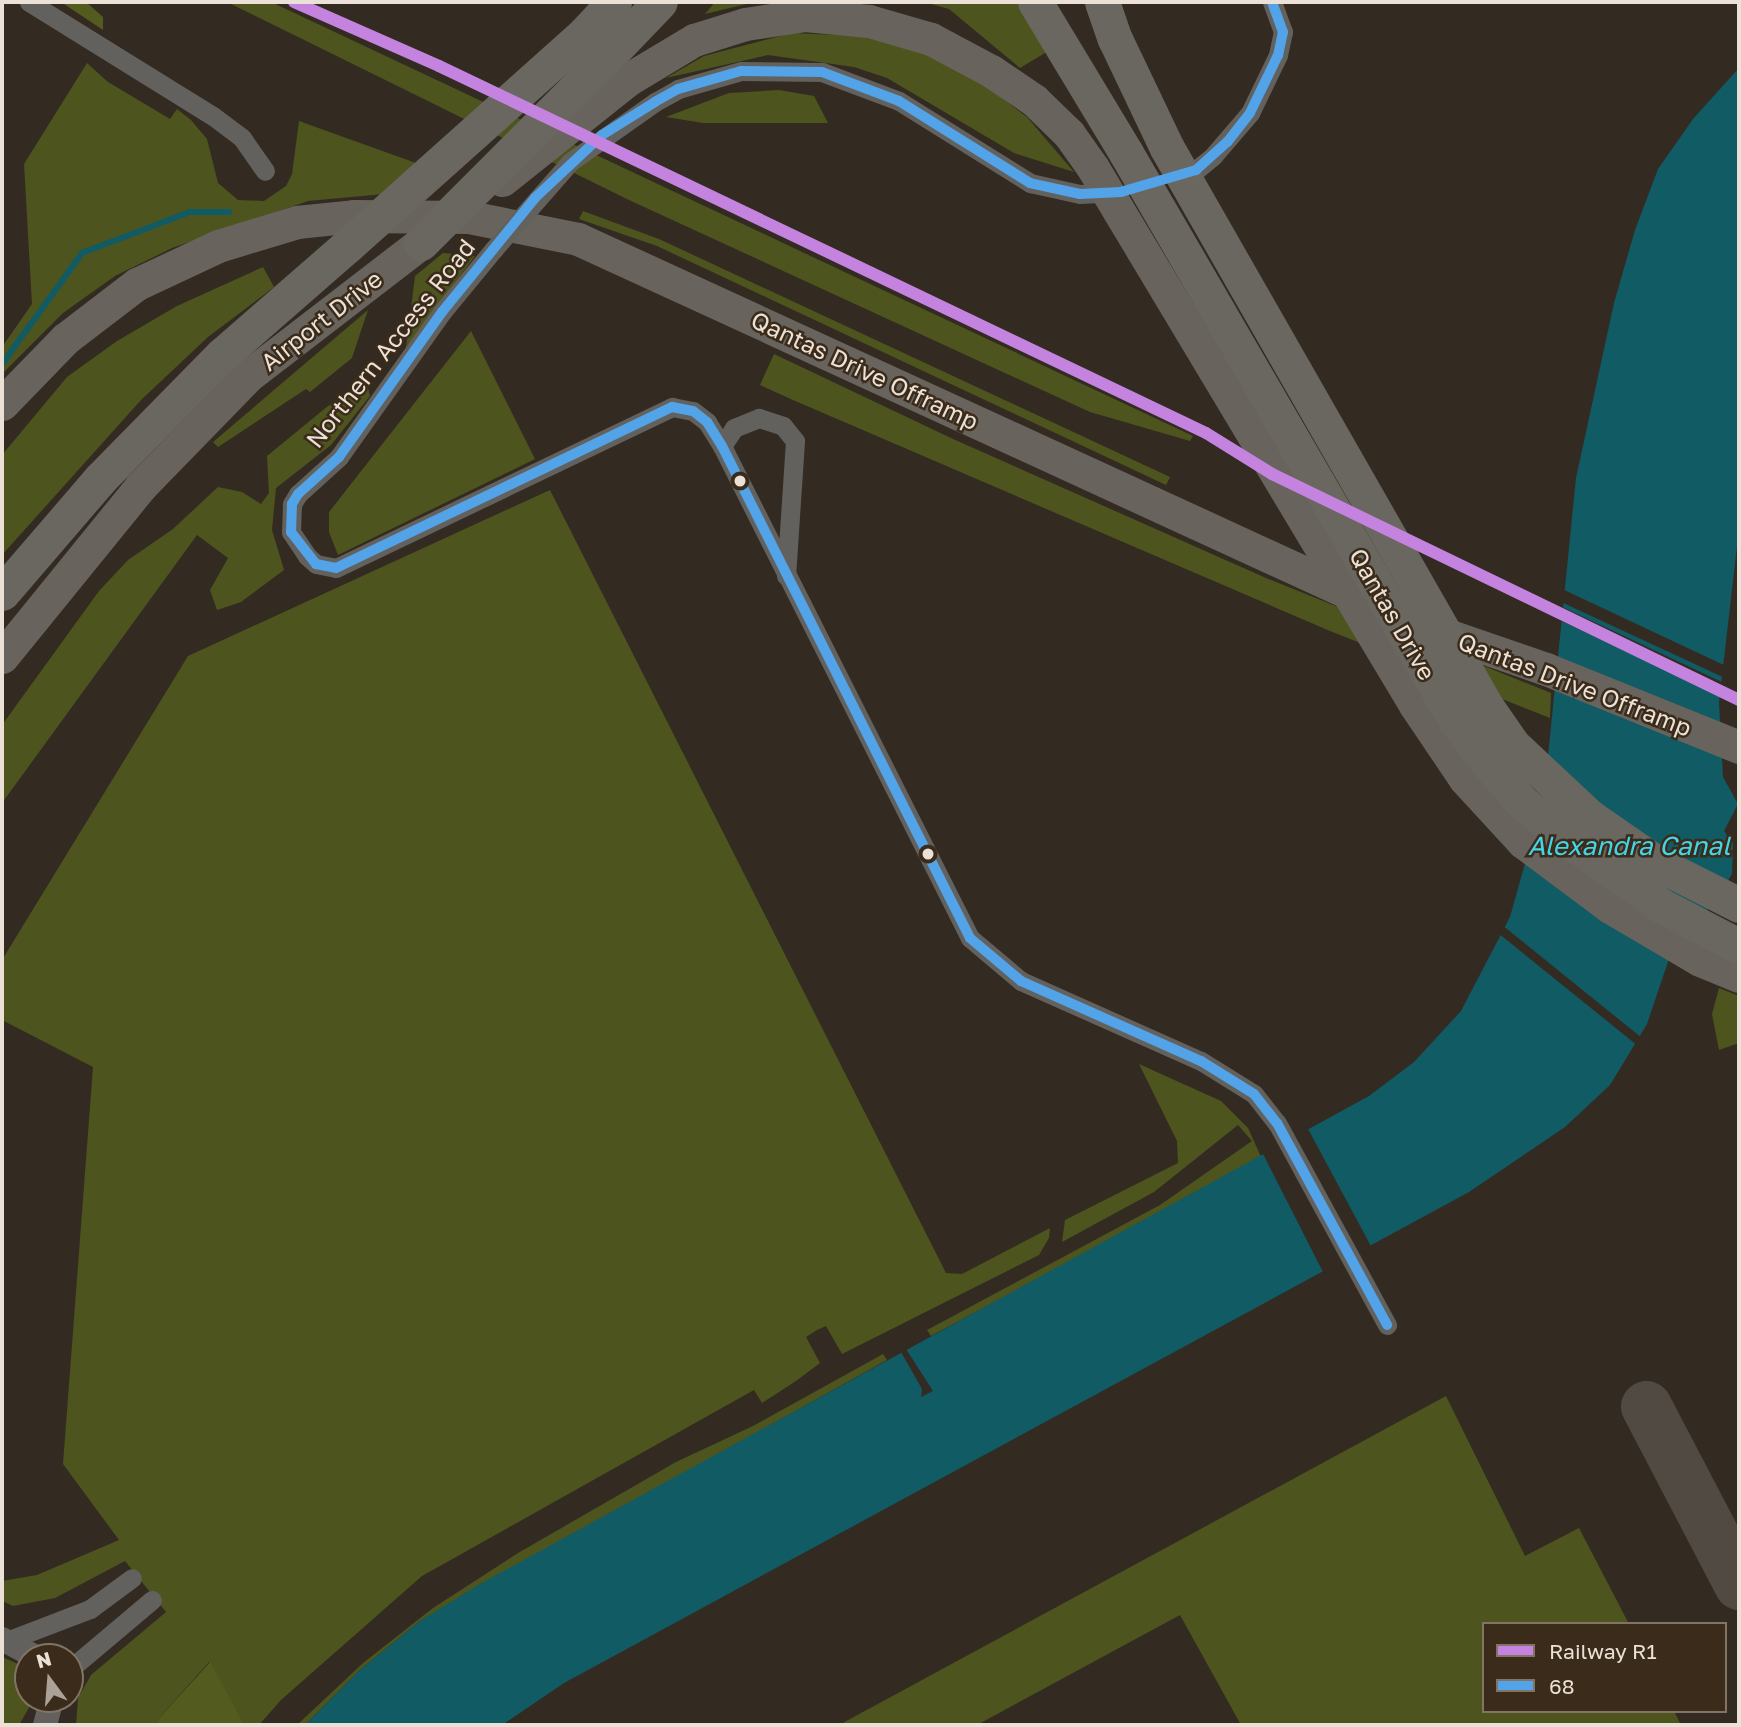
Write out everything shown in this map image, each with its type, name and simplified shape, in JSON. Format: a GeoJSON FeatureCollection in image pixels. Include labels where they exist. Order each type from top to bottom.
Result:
{"type":"FeatureCollection","features":[{"type":"Feature","properties":{"kind":"highway","name":"Airport Drive"},"geometry":{"type":"LineString","coordinates":[[2,593],[101,478],[213,365],[347,246],[607,57],[614,2]]}},
{"type":"Feature","properties":{"kind":"highway","name":"Airport Drive"},"geometry":{"type":"LineString","coordinates":[[2,657],[140,487],[248,376],[421,243],[660,2]]}},
{"type":"Feature","properties":{"kind":"highway"},"geometry":{"type":"LineString","coordinates":[[1035,2],[1126,153]]}},
{"type":"Feature","properties":{"kind":"highway"},"geometry":{"type":"LineString","coordinates":[[1063,2],[1126,153]]}},
{"type":"Feature","properties":{"kind":"highway"},"geometry":{"type":"LineString","coordinates":[[1102,2],[1115,39],[1167,148]]}},
{"type":"Feature","properties":{"kind":"highway"},"geometry":{"type":"LineString","coordinates":[[1115,2],[1167,148]]}},
{"type":"Feature","properties":{"kind":"highway"},"geometry":{"type":"LineString","coordinates":[[607,57],[694,40],[745,24],[806,15],[869,21],[932,38],[991,71],[1043,109],[1069,134],[1093,168],[1415,705],[1465,779],[1523,842],[1610,907],[1700,960],[1739,976]]}},
{"type":"Feature","properties":{"kind":"highway","name":"Qantas Drive"},"geometry":{"type":"LineString","coordinates":[[1167,148],[1479,694],[1513,745],[1601,825],[1658,864],[1739,905]]}},
{"type":"Feature","properties":{"kind":"highway","name":"Qantas Drive"},"geometry":{"type":"LineString","coordinates":[[1126,153],[1457,723],[1487,762],[1522,802],[1572,843],[1662,906],[1739,946]]}},
{"type":"Feature","properties":{"kind":"highway","name":"Qantas Drive Offramp"},"geometry":{"type":"LineString","coordinates":[[2,404],[65,339],[137,284],[218,246],[297,222],[354,216],[469,216],[578,239],[1313,578],[1463,643],[1546,669],[1739,747]]}},
{"type":"Feature","properties":{"kind":"street"},"geometry":{"type":"LineString","coordinates":[[29,2],[213,116],[242,138],[265,171]]}},
{"type":"Feature","properties":{"kind":"street","name":"Northern Access Road"},"geometry":{"type":"LineString","coordinates":[[1272,2],[1283,32],[1278,55],[1250,113],[1227,142],[1196,170],[1121,192],[1080,194],[1030,183],[899,101],[822,72],[741,71],[678,89],[655,102],[570,162],[493,250],[442,312],[338,457],[307,484],[292,504],[291,532],[316,564],[336,568],[673,407],[683,406],[707,422],[722,446],[786,581],[970,938],[1021,981],[1239,1081],[1268,1109],[1284,1134],[1387,1325]]}},
{"type":"Feature","properties":{"kind":"street"},"geometry":{"type":"LineString","coordinates":[[722,446],[734,428],[758,418],[783,426],[795,441],[786,581]]}},
{"type":"Feature","properties":{"kind":"street"},"geometry":{"type":"LineString","coordinates":[[6,1640],[90,1609],[132,1578]]}},
{"type":"Feature","properties":{"kind":"street"},"geometry":{"type":"LineString","coordinates":[[84,1657],[152,1600]]}},
{"type":"Feature","properties":{"kind":"green space"},"geometry":{"type":"Polygon","coordinates":[[[61,2],[86,2],[103,17],[103,30],[61,2]]]}},
{"type":"Feature","properties":{"kind":"green space"},"geometry":{"type":"Polygon","coordinates":[[[227,2],[271,2],[1193,436],[1190,441],[1090,412],[629,200],[227,2]]]}},
{"type":"Feature","properties":{"kind":"green space"},"geometry":{"type":"Polygon","coordinates":[[[715,2],[755,2],[705,14],[715,2]]]}},
{"type":"Feature","properties":{"kind":"green space"},"geometry":{"type":"Polygon","coordinates":[[[924,2],[1029,2],[1055,47],[1020,68],[949,9],[924,2]]]}},
{"type":"Feature","properties":{"kind":"green space"},"geometry":{"type":"Polygon","coordinates":[[[792,33],[860,36],[924,52],[978,80],[1027,117],[1074,172],[1014,153],[887,78],[854,67],[768,55],[666,78],[704,56],[792,33]]]}},
{"type":"Feature","properties":{"kind":"green space"},"geometry":{"type":"Polygon","coordinates":[[[87,63],[108,82],[170,119],[177,109],[191,120],[207,139],[218,183],[238,200],[264,201],[286,186],[292,174],[299,121],[427,167],[395,193],[308,201],[172,248],[115,276],[63,313],[2,374],[2,347],[32,304],[24,164],[87,63]]]}},
{"type":"Feature","properties":{"kind":"green space"},"geometry":{"type":"Polygon","coordinates":[[[779,90],[814,96],[828,123],[703,123],[666,117],[729,93],[779,90]]]}},
{"type":"Feature","properties":{"kind":"green space"},"geometry":{"type":"Polygon","coordinates":[[[583,211],[659,239],[1170,477],[1166,485],[657,246],[579,219],[583,211]]]}},
{"type":"Feature","properties":{"kind":"green space"},"geometry":{"type":"Polygon","coordinates":[[[443,253],[475,256],[406,348],[415,276],[443,253]]]}},
{"type":"Feature","properties":{"kind":"green space"},"geometry":{"type":"Polygon","coordinates":[[[263,267],[274,287],[208,337],[141,400],[2,555],[2,455],[67,377],[117,341],[177,306],[263,267]]]}},
{"type":"Feature","properties":{"kind":"green space"},"geometry":{"type":"Polygon","coordinates":[[[368,310],[352,358],[310,392],[306,389],[218,447],[213,442],[368,310]]]}},
{"type":"Feature","properties":{"kind":"green space"},"geometry":{"type":"Polygon","coordinates":[[[471,331],[535,459],[338,555],[329,532],[329,512],[471,331]]]}},
{"type":"Feature","properties":{"kind":"green space"},"geometry":{"type":"Polygon","coordinates":[[[774,354],[953,439],[1266,578],[1551,693],[1550,718],[1330,631],[760,385],[774,354]]]}},
{"type":"Feature","properties":{"kind":"green space"},"geometry":{"type":"Polygon","coordinates":[[[367,384],[370,396],[331,445],[276,488],[272,530],[284,570],[241,602],[217,610],[210,590],[228,558],[197,535],[2,803],[2,725],[99,591],[128,560],[173,529],[218,487],[242,492],[261,504],[269,493],[267,456],[328,406],[367,384]]]}},
{"type":"Feature","properties":{"kind":"green space"},"geometry":{"type":"Polygon","coordinates":[[[550,490],[946,1273],[962,1274],[1050,1228],[1049,1238],[1039,1255],[842,1354],[826,1326],[817,1330],[806,1337],[820,1363],[796,1381],[762,1403],[754,1390],[422,1576],[281,1700],[259,1725],[245,1725],[209,1662],[153,1725],[76,1725],[77,1713],[84,1713],[84,1687],[91,1675],[166,1612],[125,1561],[55,1598],[13,1606],[2,1601],[2,1581],[37,1575],[119,1540],[63,1464],[93,1067],[2,1020],[2,960],[188,656],[550,490]]]}},
{"type":"Feature","properties":{"kind":"green space"},"geometry":{"type":"Polygon","coordinates":[[[1719,988],[1739,996],[1739,1043],[1719,1050],[1712,1014],[1719,988]]]}},
{"type":"Feature","properties":{"kind":"green space"},"geometry":{"type":"Polygon","coordinates":[[[1139,1064],[1221,1101],[1248,1128],[1262,1159],[931,1336],[927,1330],[1160,1205],[1252,1141],[1238,1125],[1154,1192],[1062,1242],[1065,1220],[1178,1163],[1177,1141],[1139,1064]]]}},
{"type":"Feature","properties":{"kind":"green space"},"geometry":{"type":"Polygon","coordinates":[[[883,1354],[887,1360],[420,1621],[360,1670],[305,1725],[297,1725],[363,1663],[433,1608],[518,1553],[676,1462],[753,1426],[883,1354]]]}},
{"type":"Feature","properties":{"kind":"green space"},"geometry":{"type":"Polygon","coordinates":[[[1446,1396],[1525,1556],[1579,1528],[1628,1622],[1482,1622],[1482,1713],[1675,1713],[1681,1725],[1241,1725],[1180,1615],[977,1725],[839,1725],[1446,1396]]]}},
{"type":"Feature","properties":{"kind":"green space"},"geometry":{"type":"Polygon","coordinates":[[[2,1657],[14,1662],[14,1713],[26,1713],[19,1725],[2,1725],[2,1657]]]}},
{"type":"Feature","properties":{"kind":"green space"},"geometry":{"type":"Polygon","coordinates":[[[210,1662],[245,1725],[153,1725],[210,1662]]]}},
{"type":"Feature","properties":{"kind":"water","name":"Alexandra Canal"},"geometry":{"type":"Polygon","coordinates":[[[1739,68],[1739,529],[1719,702],[1723,777],[1738,804],[1724,831],[1733,843],[1732,874],[1713,904],[1674,944],[1647,1024],[1610,1085],[1565,1127],[1469,1192],[564,1683],[502,1725],[305,1725],[360,1670],[420,1621],[480,1584],[1369,1096],[1414,1062],[1461,1011],[1510,917],[1544,796],[1576,478],[1614,303],[1635,230],[1658,169],[1693,119],[1739,68]]]}},
{"type":"Feature","properties":{"kind":"pier"},"geometry":{"type":"Polygon","coordinates":[[[1560,588],[1728,667],[1727,679],[1559,601],[1560,588]]]}},
{"type":"Feature","properties":{"kind":"pier"},"geometry":{"type":"Polygon","coordinates":[[[1558,605],[1726,684],[1724,697],[1557,619],[1558,605]]]}},
{"type":"Feature","properties":{"kind":"pier"},"geometry":{"type":"Polygon","coordinates":[[[1502,925],[1642,1038],[1638,1046],[1498,933],[1502,925]]]}},
{"type":"Feature","properties":{"kind":"pier"},"geometry":{"type":"Polygon","coordinates":[[[1307,1127],[1372,1248],[1324,1274],[1262,1152],[1307,1127]]]}},
{"type":"Feature","properties":{"kind":"pier"},"geometry":{"type":"Polygon","coordinates":[[[906,1349],[933,1391],[921,1397],[922,1389],[901,1352],[906,1349]]]}},
{"type":"Feature","properties":{"kind":"waterway"},"geometry":{"type":"LineString","coordinates":[[2,364],[82,253],[190,212],[229,212]]}},
{"type":"Feature","properties":{"kind":"taxiway"},"geometry":{"type":"LineString","coordinates":[[1646,1406],[1739,1584]]}},
{"type":"Feature","properties":{"kind":"rail line","name":"R1"},"geometry":{"type":"LineString","coordinates":[[294,2],[439,66],[1206,433],[1272,474],[1739,700]]}},
{"type":"Feature","properties":{"kind":"transit line","name":"68"},"geometry":{"type":"LineString","coordinates":[[1272,2],[1283,32],[1278,55],[1250,113],[1227,142],[1196,170],[1121,192],[1080,194],[1030,183],[899,101],[822,72],[741,71],[678,89],[602,135],[535,198],[442,312],[339,457],[298,494],[292,504],[291,532],[316,564],[336,568],[672,407],[693,411],[707,422],[722,446],[970,938],[1021,981],[1201,1061],[1254,1094],[1277,1123],[1387,1325]]}}]}
